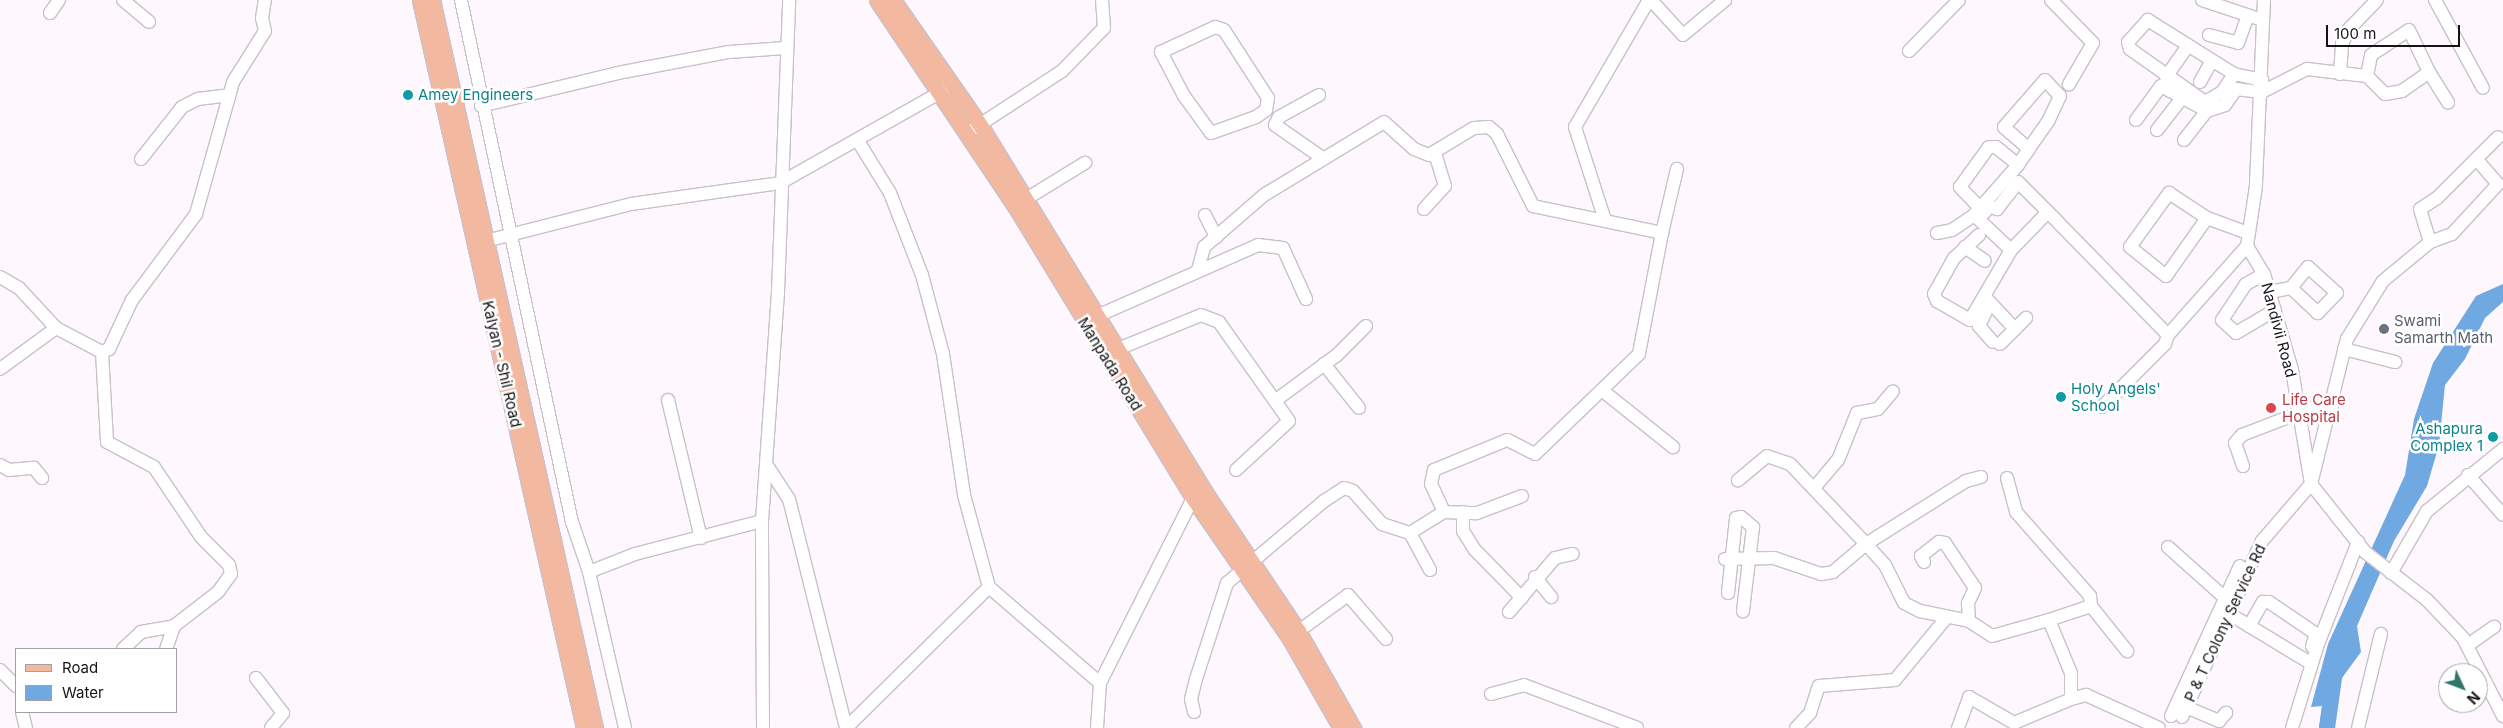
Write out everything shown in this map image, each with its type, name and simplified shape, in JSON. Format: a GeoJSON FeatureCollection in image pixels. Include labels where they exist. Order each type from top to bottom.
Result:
{"type":"FeatureCollection","features":[{"type":"Feature","properties":{"kind":"main road","name":"Kalyan - Shil Road"},"geometry":{"type":"LineString","coordinates":[[420,0],[481,242],[595,728]]}},
{"type":"Feature","properties":{"kind":"main road","name":"Kalyan - Shil Road"},"geometry":{"type":"LineString","coordinates":[[432,0],[584,728]]}},
{"type":"Feature","properties":{"kind":"main road","name":"Manpada Road"},"geometry":{"type":"LineString","coordinates":[[877,0],[947,88]]}},
{"type":"Feature","properties":{"kind":"main road","name":"Manpada Road"},"geometry":{"type":"LineString","coordinates":[[894,0],[1199,494],[1247,569],[1294,634],[1338,712],[1353,728]]}},
{"type":"Feature","properties":{"kind":"main road","name":"Manpada Road"},"geometry":{"type":"LineString","coordinates":[[1338,712],[1341,728]]}},
{"type":"Feature","properties":{"kind":"street"},"geometry":{"type":"LineString","coordinates":[[50,13],[59,0]]}},
{"type":"Feature","properties":{"kind":"street"},"geometry":{"type":"LineString","coordinates":[[123,0],[149,22]]}},
{"type":"Feature","properties":{"kind":"street"},"geometry":{"type":"LineString","coordinates":[[102,352],[109,349],[132,300],[187,231],[196,214],[229,95],[265,31],[262,18],[265,0]]}},
{"type":"Feature","properties":{"kind":"street"},"geometry":{"type":"LineString","coordinates":[[763,728],[762,521],[768,467],[785,48],[789,0]]}},
{"type":"Feature","properties":{"kind":"street"},"geometry":{"type":"LineString","coordinates":[[973,129],[1062,71],[1104,28],[1102,0]]}},
{"type":"Feature","properties":{"kind":"street"},"geometry":{"type":"LineString","coordinates":[[1605,220],[1575,127],[1650,0],[1683,35],[1725,0]]}},
{"type":"Feature","properties":{"kind":"street"},"geometry":{"type":"LineString","coordinates":[[1909,51],[1959,0]]}},
{"type":"Feature","properties":{"kind":"street"},"geometry":{"type":"LineString","coordinates":[[2051,0],[2093,43],[2069,84]]}},
{"type":"Feature","properties":{"kind":"street"},"geometry":{"type":"LineString","coordinates":[[2202,0],[2262,20]]}},
{"type":"Feature","properties":{"kind":"street"},"geometry":{"type":"LineString","coordinates":[[2102,407],[2165,344],[2168,335],[2247,246],[2262,86],[2262,20],[2264,0]]}},
{"type":"Feature","properties":{"kind":"street"},"geometry":{"type":"LineString","coordinates":[[2340,74],[2342,44],[2349,29],[2378,0]]}},
{"type":"Feature","properties":{"kind":"street"},"geometry":{"type":"LineString","coordinates":[[2435,0],[2483,88]]}},
{"type":"Feature","properties":{"kind":"street"},"geometry":{"type":"LineString","coordinates":[[465,1],[481,106],[511,234],[572,522],[589,572],[625,728]]}},
{"type":"Feature","properties":{"kind":"street"},"geometry":{"type":"LineString","coordinates":[[2208,35],[2238,43],[2248,16]]}},
{"type":"Feature","properties":{"kind":"street"},"geometry":{"type":"LineString","coordinates":[[2262,86],[2211,62],[2148,20],[2141,23],[2128,42],[2130,49],[2166,77],[2205,102],[2240,88],[2262,86],[2306,69],[2367,76],[2386,94],[2402,91],[2429,72]]}},
{"type":"Feature","properties":{"kind":"street"},"geometry":{"type":"LineString","coordinates":[[1216,27],[1224,30],[1268,98],[1266,110],[1256,117],[1211,133],[1184,96],[1161,52],[1216,27]]}},
{"type":"Feature","properties":{"kind":"street"},"geometry":{"type":"LineString","coordinates":[[2367,76],[2372,55],[2409,30],[2429,72],[2448,103]]}},
{"type":"Feature","properties":{"kind":"street"},"geometry":{"type":"LineString","coordinates":[[2166,77],[2187,47]]}},
{"type":"Feature","properties":{"kind":"street"},"geometry":{"type":"LineString","coordinates":[[481,106],[623,72],[729,52],[785,48]]}},
{"type":"Feature","properties":{"kind":"street"},"geometry":{"type":"LineString","coordinates":[[2200,82],[2211,62]]}},
{"type":"Feature","properties":{"kind":"street"},"geometry":{"type":"LineString","coordinates":[[2184,140],[2207,111],[2225,105],[2226,94],[2234,74]]}},
{"type":"Feature","properties":{"kind":"street"},"geometry":{"type":"LineString","coordinates":[[1937,233],[1952,230],[1977,212],[2018,165],[2029,149],[2060,96],[2045,80],[2004,127],[2029,149]]}},
{"type":"Feature","properties":{"kind":"street"},"geometry":{"type":"LineString","coordinates":[[2136,120],[2159,87],[2207,111]]}},
{"type":"Feature","properties":{"kind":"street"},"geometry":{"type":"LineString","coordinates":[[481,242],[631,204],[780,183],[858,141],[947,88]]}},
{"type":"Feature","properties":{"kind":"street"},"geometry":{"type":"LineString","coordinates":[[140,158],[182,107],[198,99],[229,95]]}},
{"type":"Feature","properties":{"kind":"street"},"geometry":{"type":"LineString","coordinates":[[1319,95],[1279,117],[1275,125],[1321,157]]}},
{"type":"Feature","properties":{"kind":"street"},"geometry":{"type":"LineString","coordinates":[[2157,130],[2182,98]]}},
{"type":"Feature","properties":{"kind":"street"},"geometry":{"type":"LineString","coordinates":[[1198,270],[1204,246],[1264,195],[1321,157],[1384,122],[1414,149],[1434,153],[1474,128],[1489,127],[1497,134],[1533,206],[1662,233]]}},
{"type":"Feature","properties":{"kind":"street"},"geometry":{"type":"LineString","coordinates":[[2430,242],[2420,209],[2437,198],[2498,137]]}},
{"type":"Feature","properties":{"kind":"street"},"geometry":{"type":"LineString","coordinates":[[858,141],[890,193],[922,275],[943,354],[964,495],[989,587],[1100,683]]}},
{"type":"Feature","properties":{"kind":"street"},"geometry":{"type":"LineString","coordinates":[[2012,248],[1977,212],[1960,187],[1989,147],[1996,147],[2018,165]]}},
{"type":"Feature","properties":{"kind":"street"},"geometry":{"type":"LineString","coordinates":[[1424,209],[1445,186],[1434,153]]}},
{"type":"Feature","properties":{"kind":"street"},"geometry":{"type":"LineString","coordinates":[[2310,480],[2332,408],[2344,349],[2382,281],[2430,242],[2452,234],[2498,184],[2476,159]]}},
{"type":"Feature","properties":{"kind":"street"},"geometry":{"type":"LineString","coordinates":[[1020,202],[1085,164]]}},
{"type":"Feature","properties":{"kind":"street"},"geometry":{"type":"LineString","coordinates":[[1444,512],[1431,484],[1434,470],[1508,440],[1535,454],[1603,391],[1639,354],[1644,341],[1662,233],[1677,169]]}},
{"type":"Feature","properties":{"kind":"street"},"geometry":{"type":"LineString","coordinates":[[2012,248],[1983,217],[1989,207],[1997,209],[2018,182],[2168,335]]}},
{"type":"Feature","properties":{"kind":"street"},"geometry":{"type":"LineString","coordinates":[[2208,218],[2166,276],[2130,247],[2169,193],[2208,218],[2248,233]]}},
{"type":"Feature","properties":{"kind":"street"},"geometry":{"type":"LineString","coordinates":[[2026,318],[1996,343],[1979,326],[1988,300],[2012,248],[2048,212]]}},
{"type":"Feature","properties":{"kind":"street"},"geometry":{"type":"LineString","coordinates":[[1205,215],[1216,237]]}},
{"type":"Feature","properties":{"kind":"street"},"geometry":{"type":"LineString","coordinates":[[1979,234],[1954,258],[1934,296],[1971,320],[2003,281]]}},
{"type":"Feature","properties":{"kind":"street"},"geometry":{"type":"LineString","coordinates":[[1090,319],[1258,245],[1283,248],[1306,299]]}},
{"type":"Feature","properties":{"kind":"street"},"geometry":{"type":"LineString","coordinates":[[1966,246],[1985,261]]}},
{"type":"Feature","properties":{"kind":"street","name":"Nandivii Road"},"geometry":{"type":"LineString","coordinates":[[2247,246],[2264,274],[2292,370],[2297,414],[2310,480],[2361,547],[2427,600],[2468,645],[2503,716]]}},
{"type":"Feature","properties":{"kind":"street"},"geometry":{"type":"LineString","coordinates":[[2264,274],[2246,284],[2222,320],[2236,333],[2275,310]]}},
{"type":"Feature","properties":{"kind":"street"},"geometry":{"type":"LineString","coordinates":[[0,277],[19,288],[56,328],[102,352]]}},
{"type":"Feature","properties":{"kind":"street"},"geometry":{"type":"LineString","coordinates":[[2270,292],[2290,288]]}},
{"type":"Feature","properties":{"kind":"street"},"geometry":{"type":"LineString","coordinates":[[1988,300],[2015,329]]}},
{"type":"Feature","properties":{"kind":"street"},"geometry":{"type":"LineString","coordinates":[[1110,352],[1209,315],[1219,322],[1276,400],[1289,424],[1236,470]]}},
{"type":"Feature","properties":{"kind":"street"},"geometry":{"type":"LineString","coordinates":[[1276,400],[1324,364],[1366,326]]}},
{"type":"Feature","properties":{"kind":"street"},"geometry":{"type":"LineString","coordinates":[[0,369],[56,328]]}},
{"type":"Feature","properties":{"kind":"street"},"geometry":{"type":"LineString","coordinates":[[2344,349],[2395,362]]}},
{"type":"Feature","properties":{"kind":"street"},"geometry":{"type":"LineString","coordinates":[[102,352],[107,442],[154,467],[201,537],[229,565],[226,584],[174,626],[141,632],[124,648]]}},
{"type":"Feature","properties":{"kind":"street"},"geometry":{"type":"LineString","coordinates":[[1324,364],[1359,408]]}},
{"type":"Feature","properties":{"kind":"street"},"geometry":{"type":"LineString","coordinates":[[1603,391],[1673,447]]}},
{"type":"Feature","properties":{"kind":"street"},"geometry":{"type":"LineString","coordinates":[[1814,487],[1838,460],[1856,413],[1878,409],[1893,391]]}},
{"type":"Feature","properties":{"kind":"street"},"geometry":{"type":"LineString","coordinates":[[668,400],[701,538]]}},
{"type":"Feature","properties":{"kind":"street"},"geometry":{"type":"LineString","coordinates":[[2243,466],[2237,439],[2312,408],[2332,408]]}},
{"type":"Feature","properties":{"kind":"street"},"geometry":{"type":"LineString","coordinates":[[2391,573],[2427,511],[2468,475],[2503,449]]}},
{"type":"Feature","properties":{"kind":"street"},"geometry":{"type":"LineString","coordinates":[[1738,480],[1767,456],[1790,464],[1814,487],[1866,544],[1884,566],[1904,603],[1969,622],[1992,636],[2091,606]]}},
{"type":"Feature","properties":{"kind":"street"},"geometry":{"type":"LineString","coordinates":[[0,465],[9,470],[34,468],[42,478]]}},
{"type":"Feature","properties":{"kind":"street"},"geometry":{"type":"LineString","coordinates":[[768,467],[789,499],[846,728],[989,587]]}},
{"type":"Feature","properties":{"kind":"street"},"geometry":{"type":"LineString","coordinates":[[2468,475],[2503,515]]}},
{"type":"Feature","properties":{"kind":"street"},"geometry":{"type":"LineString","coordinates":[[1729,558],[1749,556],[1774,558],[1821,574],[1833,572],[1866,544],[1966,480],[1980,477]]}},
{"type":"Feature","properties":{"kind":"street"},"geometry":{"type":"LineString","coordinates":[[2007,478],[2016,512],[2079,580],[2091,606],[2127,651]]}},
{"type":"Feature","properties":{"kind":"street","name":"P & T Colony Service Rd"},"geometry":{"type":"LineString","coordinates":[[2181,717],[2226,605],[2262,541],[2310,480]]}},
{"type":"Feature","properties":{"kind":"street"},"geometry":{"type":"LineString","coordinates":[[1194,712],[1194,686],[1224,589],[1308,511],[1344,488],[1353,491],[1382,524],[1410,532],[1430,570]]}},
{"type":"Feature","properties":{"kind":"street"},"geometry":{"type":"LineString","coordinates":[[1097,728],[1100,683],[1199,494]]}},
{"type":"Feature","properties":{"kind":"street"},"geometry":{"type":"LineString","coordinates":[[1410,532],[1444,512],[1477,512],[1522,496]]}},
{"type":"Feature","properties":{"kind":"street"},"geometry":{"type":"LineString","coordinates":[[1463,512],[1463,531],[1475,550],[1522,598]]}},
{"type":"Feature","properties":{"kind":"street"},"geometry":{"type":"LineString","coordinates":[[1728,593],[1729,558],[1738,516],[1752,528],[1743,610]]}},
{"type":"Feature","properties":{"kind":"street"},"geometry":{"type":"LineString","coordinates":[[589,572],[635,554],[762,521]]}},
{"type":"Feature","properties":{"kind":"street"},"geometry":{"type":"LineString","coordinates":[[1924,562],[1921,556],[1939,542],[1945,543],[1975,588],[1968,603],[1969,622]]}},
{"type":"Feature","properties":{"kind":"street"},"geometry":{"type":"LineString","coordinates":[[2168,547],[2249,626],[2308,662]]}},
{"type":"Feature","properties":{"kind":"street"},"geometry":{"type":"LineString","coordinates":[[2308,662],[2361,547]]}},
{"type":"Feature","properties":{"kind":"street"},"geometry":{"type":"LineString","coordinates":[[1509,612],[1522,598],[1536,577],[1555,558],[1573,554]]}},
{"type":"Feature","properties":{"kind":"street"},"geometry":{"type":"LineString","coordinates":[[1536,577],[1551,597]]}},
{"type":"Feature","properties":{"kind":"street"},"geometry":{"type":"LineString","coordinates":[[1294,634],[1348,595],[1386,639]]}},
{"type":"Feature","properties":{"kind":"street"},"geometry":{"type":"LineString","coordinates":[[2249,626],[2263,602],[2269,602],[2316,634],[2292,728]]}},
{"type":"Feature","properties":{"kind":"street"},"geometry":{"type":"LineString","coordinates":[[2164,728],[2181,717],[2226,605]]}},
{"type":"Feature","properties":{"kind":"street"},"geometry":{"type":"LineString","coordinates":[[1796,728],[1810,713],[1819,686],[1895,680],[1947,617]]}},
{"type":"Feature","properties":{"kind":"street"},"geometry":{"type":"LineString","coordinates":[[2049,620],[2071,673],[2071,699]]}},
{"type":"Feature","properties":{"kind":"street"},"geometry":{"type":"LineString","coordinates":[[166,648],[174,626]]}},
{"type":"Feature","properties":{"kind":"street"},"geometry":{"type":"LineString","coordinates":[[2468,645],[2494,627]]}},
{"type":"Feature","properties":{"kind":"street"},"geometry":{"type":"LineString","coordinates":[[2358,728],[2381,634]]}},
{"type":"Feature","properties":{"kind":"street"},"geometry":{"type":"LineString","coordinates":[[0,670],[15,685]]}},
{"type":"Feature","properties":{"kind":"street"},"geometry":{"type":"LineString","coordinates":[[256,678],[283,713],[271,728]]}},
{"type":"Feature","properties":{"kind":"street"},"geometry":{"type":"LineString","coordinates":[[1491,694],[1524,685],[1637,728]]}},
{"type":"Feature","properties":{"kind":"street"},"geometry":{"type":"LineString","coordinates":[[1958,728],[1969,697],[2014,723],[2071,699],[2086,695],[2159,728]]}},
{"type":"Feature","properties":{"kind":"street"},"geometry":{"type":"LineString","coordinates":[[22,713],[26,728]]}},
{"type":"Feature","properties":{"kind":"street"},"geometry":{"type":"LineString","coordinates":[[2181,717],[2219,721],[2226,713]]}},
{"type":"Feature","properties":{"kind":"water"},"geometry":{"type":"Polygon","coordinates":[[[2503,284],[2503,302],[2485,318],[2465,359],[2445,385],[2439,445],[2427,486],[2394,541],[2357,626],[2361,652],[2331,693],[2334,728],[2319,728],[2322,706],[2311,707],[2328,644],[2405,475],[2414,419],[2433,363],[2476,296],[2503,284]]]}},
{"type":"Feature","properties":{"kind":"waterway"},"geometry":{"type":"LineString","coordinates":[[2327,728],[2335,671]]}},
{"type":"Feature","properties":{"kind":"place","name":"Amey Engineers"},"geometry":{"type":"Point","coordinates":[408,95]}},
{"type":"Feature","properties":{"kind":"place","name":"Swami Samarth Math"},"geometry":{"type":"Point","coordinates":[2384,329]}},
{"type":"Feature","properties":{"kind":"place","name":"Holy Angels' School"},"geometry":{"type":"Point","coordinates":[2061,397]}},
{"type":"Feature","properties":{"kind":"place","name":"Life Care Hospital"},"geometry":{"type":"Point","coordinates":[2271,408]}},
{"type":"Feature","properties":{"kind":"place","name":"Ashapura Complex 1"},"geometry":{"type":"Point","coordinates":[2493,437]}}]}
